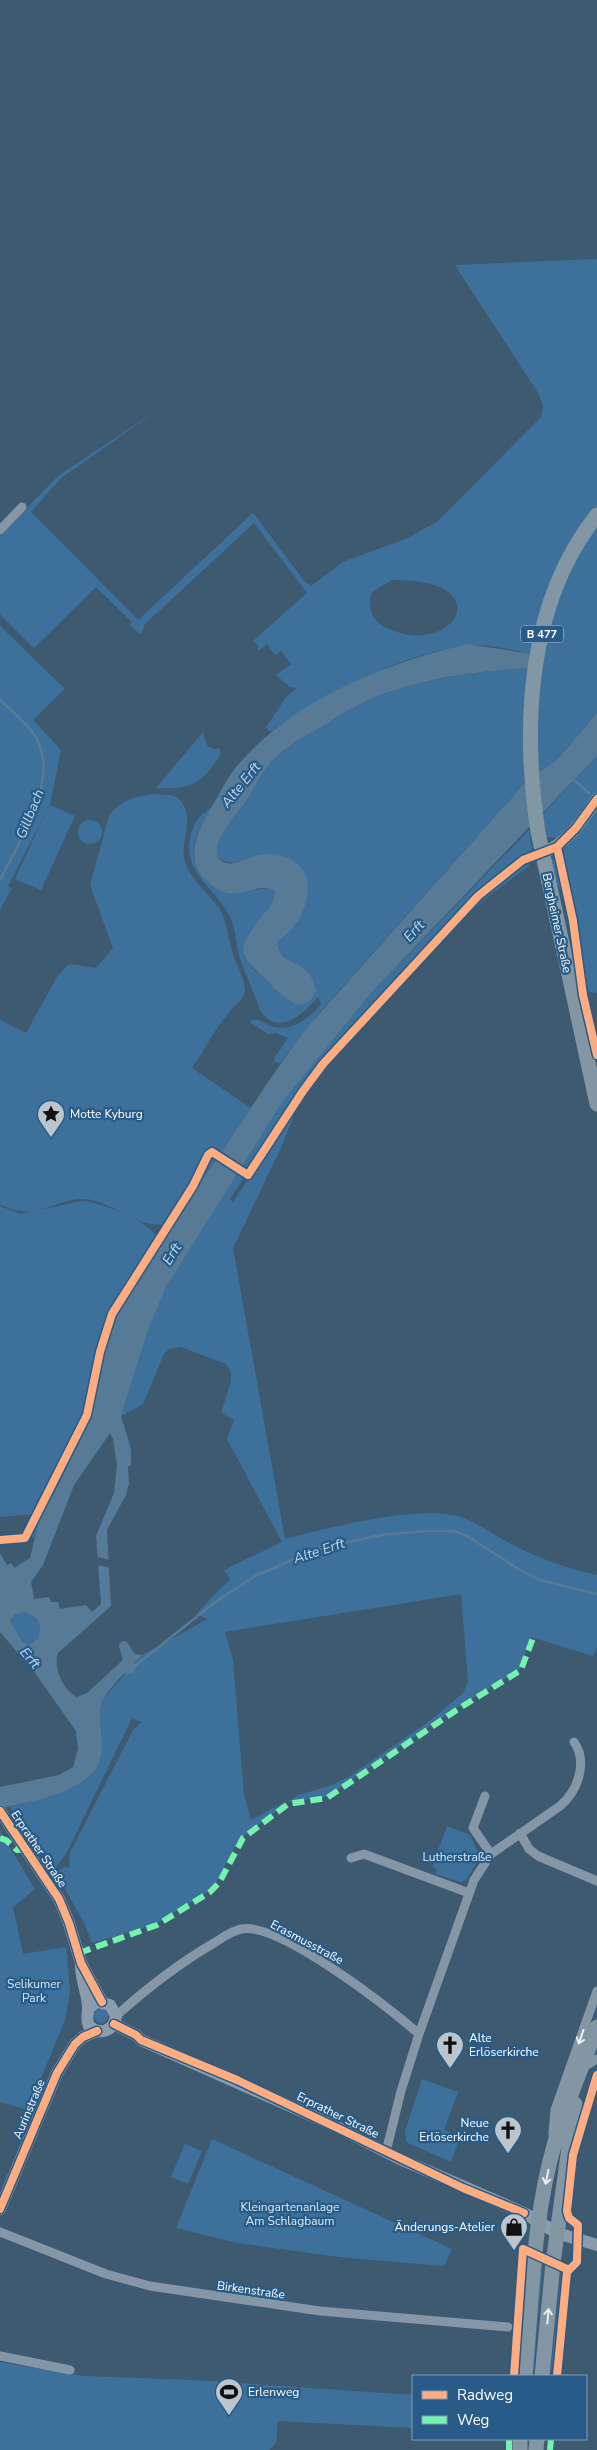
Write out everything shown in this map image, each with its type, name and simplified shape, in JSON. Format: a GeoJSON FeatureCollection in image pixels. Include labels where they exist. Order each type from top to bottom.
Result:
{"type":"FeatureCollection","features":[{"type":"Feature","properties":{"kind":"main road","name":"Bergheimer Straße"},"geometry":{"type":"LineString","coordinates":[[597,515],[567,560],[547,612],[539,648],[532,703],[531,766],[542,853],[597,1104]]}},
{"type":"Feature","properties":{"kind":"main road"},"geometry":{"type":"LineString","coordinates":[[542,853],[557,847],[565,840],[597,800]]}},
{"type":"Feature","properties":{"kind":"main road","name":"Erprather Straße"},"geometry":{"type":"LineString","coordinates":[[2,1814],[59,1898],[82,1963],[108,2018],[136,2034],[141,2040],[231,2078],[463,2188],[524,2214],[556,2233],[597,2245]]}},
{"type":"Feature","properties":{"kind":"main road","name":"Erprather Straße"},"geometry":{"type":"LineString","coordinates":[[82,1963],[81,1975],[88,2008],[87,2022],[108,2018]]}},
{"type":"Feature","properties":{"kind":"main road"},"geometry":{"type":"LineString","coordinates":[[88,2008],[97,2002],[108,2018]]}},
{"type":"Feature","properties":{"kind":"main road","name":"Aurinstraße"},"geometry":{"type":"LineString","coordinates":[[57,2073],[75,2044],[108,2018]]}},
{"type":"Feature","properties":{"kind":"main road","name":"Aurinstraße"},"geometry":{"type":"LineString","coordinates":[[0,2209],[70,2039],[87,2022]]}},
{"type":"Feature","properties":{"kind":"main road"},"geometry":{"type":"LineString","coordinates":[[525,2375],[539,2224],[555,2142],[597,2027]]}},
{"type":"Feature","properties":{"kind":"main road"},"geometry":{"type":"LineString","coordinates":[[542,2375],[556,2233],[581,2071]]}},
{"type":"Feature","properties":{"kind":"street"},"geometry":{"type":"LineString","coordinates":[[0,530],[22,507]]}},
{"type":"Feature","properties":{"kind":"street"},"geometry":{"type":"LineString","coordinates":[[0,1540],[25,1538]]}},
{"type":"Feature","properties":{"kind":"street"},"geometry":{"type":"LineString","coordinates":[[386,2152],[401,2091],[419,2034],[469,1893],[480,1869],[491,1854],[560,1806],[573,1791],[578,1776],[580,1755],[574,1742]]}},
{"type":"Feature","properties":{"kind":"street"},"geometry":{"type":"LineString","coordinates":[[485,1796],[474,1828],[491,1854]]}},
{"type":"Feature","properties":{"kind":"street"},"geometry":{"type":"LineString","coordinates":[[520,1833],[529,1849],[538,1856],[597,1881]]}},
{"type":"Feature","properties":{"kind":"street"},"geometry":{"type":"LineString","coordinates":[[351,1858],[364,1854],[469,1893]]}},
{"type":"Feature","properties":{"kind":"street","name":"Erasmusstraße"},"geometry":{"type":"LineString","coordinates":[[108,2018],[199,1952],[234,1932],[250,1929],[288,1944],[341,1974],[374,1997],[419,2034]]}},
{"type":"Feature","properties":{"kind":"street"},"geometry":{"type":"LineString","coordinates":[[555,2142],[553,2131],[555,2110],[597,1991]]}},
{"type":"Feature","properties":{"kind":"street"},"geometry":{"type":"LineString","coordinates":[[581,2071],[597,2060]]}},
{"type":"Feature","properties":{"kind":"street","name":"Birkenstraße"},"geometry":{"type":"LineString","coordinates":[[0,2232],[106,2274],[150,2286],[311,2310],[508,2327]]}},
{"type":"Feature","properties":{"kind":"street"},"geometry":{"type":"LineString","coordinates":[[0,2356],[70,2370]]}},
{"type":"Feature","properties":{"kind":"green space"},"geometry":{"type":"Polygon","coordinates":[[[597,259],[597,507],[587,519],[532,654],[492,646],[468,645],[415,657],[351,684],[270,732],[266,727],[287,696],[297,688],[290,687],[276,675],[291,664],[281,651],[275,655],[267,644],[258,651],[258,645],[253,641],[307,593],[254,523],[145,624],[141,634],[130,626],[132,622],[96,587],[34,648],[0,614],[0,536],[58,476],[162,407],[61,478],[31,512],[138,620],[253,513],[305,582],[311,586],[343,562],[408,538],[438,521],[541,417],[543,407],[540,396],[455,265],[597,259]],[[392,580],[372,592],[370,608],[373,617],[385,627],[409,635],[430,634],[446,627],[456,616],[457,603],[448,591],[427,583],[392,580]]]}},
{"type":"Feature","properties":{"kind":"green space"},"geometry":{"type":"Polygon","coordinates":[[[597,523],[597,713],[558,759],[536,777],[538,705],[547,633],[561,587],[597,523]]]}},
{"type":"Feature","properties":{"kind":"green space"},"geometry":{"type":"Polygon","coordinates":[[[0,626],[65,689],[33,720],[61,750],[50,805],[75,816],[41,890],[15,879],[45,814],[8,886],[12,888],[0,910],[0,626]]]}},
{"type":"Feature","properties":{"kind":"green space"},"geometry":{"type":"Polygon","coordinates":[[[530,668],[524,784],[320,1012],[280,1063],[274,1062],[275,1057],[288,1038],[276,1033],[268,1034],[250,1022],[257,1020],[277,1028],[285,1028],[311,1015],[321,1004],[318,997],[306,1010],[291,1020],[284,1022],[268,1019],[261,1012],[239,955],[233,924],[220,901],[196,872],[191,861],[189,848],[191,834],[196,822],[211,808],[203,821],[194,843],[194,858],[197,866],[208,880],[227,889],[253,890],[267,888],[275,891],[275,901],[250,932],[244,944],[244,956],[255,971],[270,981],[275,991],[299,1005],[307,1003],[301,968],[283,955],[277,942],[298,922],[251,857],[230,863],[217,857],[217,849],[222,834],[273,760],[293,744],[336,717],[391,691],[433,680],[481,672],[530,668]]]}},
{"type":"Feature","properties":{"kind":"green space"},"geometry":{"type":"Polygon","coordinates":[[[203,732],[207,746],[214,749],[219,748],[221,754],[214,764],[201,778],[187,786],[156,788],[203,732]]]}},
{"type":"Feature","properties":{"kind":"green space"},"geometry":{"type":"Polygon","coordinates":[[[597,756],[597,794],[559,838],[547,837],[542,815],[597,756]]]}},
{"type":"Feature","properties":{"kind":"green space"},"geometry":{"type":"Polygon","coordinates":[[[152,794],[174,796],[185,807],[187,822],[184,846],[185,862],[191,875],[222,914],[233,955],[245,986],[245,991],[240,1001],[226,1016],[192,1068],[251,1108],[219,1155],[212,1150],[206,1156],[193,1185],[167,1224],[156,1225],[136,1220],[106,1205],[86,1199],[74,1199],[36,1211],[14,1209],[0,1204],[0,1020],[26,1033],[57,977],[69,964],[96,968],[113,948],[90,885],[109,816],[122,803],[152,794]]]}},
{"type":"Feature","properties":{"kind":"green space"},"geometry":{"type":"Polygon","coordinates":[[[597,808],[597,993],[585,991],[562,849],[597,808]]]}},
{"type":"Feature","properties":{"kind":"green space"},"geometry":{"type":"Polygon","coordinates":[[[90,820],[99,823],[102,832],[99,841],[90,844],[81,841],[78,832],[81,823],[90,820]]]}},
{"type":"Feature","properties":{"kind":"green space"},"geometry":{"type":"Polygon","coordinates":[[[529,830],[532,850],[501,872],[476,894],[365,1014],[301,1090],[247,1172],[240,1167],[283,1101],[372,992],[529,830]]]}},
{"type":"Feature","properties":{"kind":"green space"},"geometry":{"type":"Polygon","coordinates":[[[556,855],[562,892],[555,881],[552,861],[556,855]]]}},
{"type":"Feature","properties":{"kind":"green space"},"geometry":{"type":"Polygon","coordinates":[[[527,860],[529,866],[483,900],[455,927],[326,1064],[480,896],[504,875],[527,860]]]}},
{"type":"Feature","properties":{"kind":"green space"},"geometry":{"type":"Polygon","coordinates":[[[570,928],[572,929],[581,990],[577,989],[574,979],[570,928]]]}},
{"type":"Feature","properties":{"kind":"green space"},"geometry":{"type":"Polygon","coordinates":[[[326,1064],[295,1113],[280,1150],[233,1248],[285,1539],[325,1529],[399,1515],[423,1513],[461,1517],[535,1555],[565,1567],[597,1575],[597,1647],[593,1656],[531,1637],[519,1670],[457,1708],[326,1797],[287,1802],[299,1795],[332,1785],[350,1776],[431,1720],[463,1693],[468,1681],[461,1594],[225,1632],[233,1660],[244,1795],[251,1820],[283,1803],[284,1805],[237,1842],[216,1883],[209,1891],[156,1924],[92,1943],[85,1925],[58,1876],[58,1871],[64,1867],[69,1868],[70,1853],[133,1730],[142,1722],[132,1718],[66,1854],[56,1867],[53,1867],[10,1807],[55,1795],[75,1786],[89,1774],[98,1765],[101,1756],[100,1714],[103,1699],[142,1655],[208,1619],[196,1614],[230,1579],[224,1570],[282,1542],[227,1439],[234,1420],[221,1413],[231,1381],[231,1373],[226,1364],[181,1347],[169,1349],[164,1354],[143,1404],[121,1416],[148,1330],[166,1287],[238,1172],[245,1176],[230,1199],[233,1202],[305,1092],[326,1064]]]}},
{"type":"Feature","properties":{"kind":"green space"},"geometry":{"type":"Polygon","coordinates":[[[213,1156],[217,1157],[174,1221],[114,1319],[107,1340],[90,1417],[58,1486],[40,1515],[34,1538],[29,1536],[87,1417],[101,1350],[114,1314],[193,1187],[206,1161],[213,1156]]]}},
{"type":"Feature","properties":{"kind":"green space"},"geometry":{"type":"Polygon","coordinates":[[[82,1201],[101,1205],[134,1219],[152,1231],[158,1238],[129,1282],[116,1306],[100,1351],[91,1394],[80,1428],[35,1514],[0,1517],[0,1206],[21,1214],[82,1201]]]}},
{"type":"Feature","properties":{"kind":"green space"},"geometry":{"type":"Polygon","coordinates":[[[25,1612],[36,1619],[40,1625],[38,1638],[30,1645],[23,1642],[10,1621],[14,1615],[25,1612]]]}},
{"type":"Feature","properties":{"kind":"green space","name":"Lutherstraße"},"geometry":{"type":"Polygon","coordinates":[[[447,1826],[470,1835],[480,1857],[466,1880],[461,1882],[435,1874],[437,1869],[432,1867],[447,1826]]]}},
{"type":"Feature","properties":{"kind":"green space","name":"Selikumer Park"},"geometry":{"type":"Polygon","coordinates":[[[0,1831],[35,1889],[13,1907],[23,1954],[66,1947],[70,1992],[65,2020],[28,2110],[0,2102],[0,1831]]]}},
{"type":"Feature","properties":{"kind":"green space"},"geometry":{"type":"Polygon","coordinates":[[[98,2009],[104,2009],[108,2016],[104,2023],[98,2023],[94,2019],[94,2013],[98,2009]]]}},
{"type":"Feature","properties":{"kind":"green space"},"geometry":{"type":"Polygon","coordinates":[[[422,2079],[458,2092],[444,2130],[460,2137],[451,2162],[406,2142],[405,2132],[422,2079]]]}},
{"type":"Feature","properties":{"kind":"green space","name":"Kleingartenanlage Am Schlagbaum"},"geometry":{"type":"Polygon","coordinates":[[[212,2139],[452,2249],[444,2266],[339,2257],[238,2243],[176,2228],[212,2139]]]}},
{"type":"Feature","properties":{"kind":"green space"},"geometry":{"type":"Polygon","coordinates":[[[185,2144],[202,2151],[188,2184],[171,2177],[185,2144]]]}},
{"type":"Feature","properties":{"kind":"green space"},"geometry":{"type":"Polygon","coordinates":[[[540,2262],[543,2263],[533,2375],[530,2375],[540,2262]]]}},
{"type":"Feature","properties":{"kind":"green space"},"geometry":{"type":"Polygon","coordinates":[[[561,2273],[564,2273],[555,2371],[551,2370],[561,2273]]]}},
{"type":"Feature","properties":{"kind":"green space"},"geometry":{"type":"Polygon","coordinates":[[[0,2362],[84,2376],[192,2380],[412,2395],[412,2428],[278,2421],[276,2443],[269,2450],[0,2450],[0,2362]]]}},
{"type":"Feature","properties":{"kind":"water"},"geometry":{"type":"Polygon","coordinates":[[[467,644],[532,654],[530,668],[465,674],[433,680],[391,691],[347,711],[278,755],[265,770],[246,801],[222,834],[217,849],[217,857],[224,862],[240,862],[260,855],[275,854],[295,862],[305,874],[308,887],[303,911],[291,930],[277,943],[279,950],[287,959],[306,970],[312,978],[316,990],[309,1001],[297,1005],[274,989],[270,982],[250,964],[243,951],[247,937],[273,902],[275,891],[259,888],[235,894],[226,893],[217,889],[206,880],[196,864],[194,855],[197,837],[204,819],[237,766],[260,742],[285,721],[342,687],[372,674],[435,652],[467,644]]]}},
{"type":"Feature","properties":{"kind":"water","name":"Erft"},"geometry":{"type":"Polygon","coordinates":[[[597,713],[597,756],[372,992],[283,1101],[166,1287],[148,1330],[121,1416],[131,1449],[131,1465],[128,1467],[129,1484],[126,1495],[107,1530],[111,1606],[58,1653],[58,1672],[67,1689],[77,1697],[87,1693],[124,1659],[121,1648],[128,1644],[135,1654],[142,1655],[104,1697],[100,1715],[101,1756],[96,1768],[87,1778],[74,1787],[43,1799],[0,1808],[0,1787],[59,1775],[73,1767],[78,1749],[76,1731],[35,1673],[0,1632],[0,1553],[7,1565],[11,1563],[14,1568],[30,1558],[40,1515],[58,1486],[90,1417],[107,1340],[114,1319],[168,1230],[278,1068],[311,1023],[524,784],[558,759],[597,713]],[[110,1433],[74,1485],[43,1565],[31,1582],[34,1599],[49,1597],[51,1602],[58,1602],[60,1609],[86,1605],[92,1612],[101,1604],[96,1536],[114,1493],[117,1465],[113,1439],[110,1433]],[[25,1612],[14,1615],[10,1621],[23,1642],[30,1645],[38,1638],[40,1625],[36,1619],[25,1612]]]}},
{"type":"Feature","properties":{"kind":"pier"},"geometry":{"type":"Polygon","coordinates":[[[98,1557],[111,1560],[111,1568],[98,1565],[98,1557]]]}},
{"type":"Feature","properties":{"kind":"waterway","name":"Gillbach"},"geometry":{"type":"LineString","coordinates":[[0,700],[33,733],[41,750],[44,768],[35,808],[0,880]]}},
{"type":"Feature","properties":{"kind":"waterway"},"geometry":{"type":"LineString","coordinates":[[573,779],[589,793]]}},
{"type":"Feature","properties":{"kind":"waterway","name":"Alte Erft"},"geometry":{"type":"LineString","coordinates":[[126,1673],[214,1603],[255,1576],[308,1553],[381,1535],[425,1531],[454,1531],[467,1536],[520,1570],[540,1580],[597,1594]]}},
{"type":"Feature","properties":{"kind":"waterway"},"geometry":{"type":"LineString","coordinates":[[124,1646],[131,1668]]}},
{"type":"Feature","properties":{"kind":"marked path"},"geometry":{"type":"LineString","coordinates":[[79,1953],[157,1925],[210,1892],[219,1883],[243,1838],[288,1804],[327,1798],[458,1709],[521,1670],[533,1638]]}},
{"type":"Feature","properties":{"kind":"marked path"},"geometry":{"type":"LineString","coordinates":[[0,1838],[6,1840],[17,1850],[27,1849]]}},
{"type":"Feature","properties":{"kind":"marked path"},"geometry":{"type":"LineString","coordinates":[[509,2440],[509,2450]]}},
{"type":"Feature","properties":{"kind":"marked path"},"geometry":{"type":"LineString","coordinates":[[550,2450],[551,2440]]}},
{"type":"Feature","properties":{"kind":"cycle path"},"geometry":{"type":"LineString","coordinates":[[0,1540],[25,1538],[87,1415],[100,1352],[112,1314],[193,1186],[208,1155],[212,1152],[248,1175],[323,1064],[478,896],[523,860],[557,847],[576,828],[597,799]]}},
{"type":"Feature","properties":{"kind":"cycle path"},"geometry":{"type":"LineString","coordinates":[[557,847],[573,921],[583,995],[597,1055]]}},
{"type":"Feature","properties":{"kind":"cycle path"},"geometry":{"type":"LineString","coordinates":[[0,1811],[59,1899],[69,1923],[81,1963],[102,2002]]}},
{"type":"Feature","properties":{"kind":"cycle path"},"geometry":{"type":"LineString","coordinates":[[114,2024],[136,2035],[141,2040],[237,2080],[463,2188],[524,2213]]}},
{"type":"Feature","properties":{"kind":"cycle path"},"geometry":{"type":"LineString","coordinates":[[0,2209],[57,2073],[75,2044],[83,2037],[97,2031]]}},
{"type":"Feature","properties":{"kind":"cycle path"},"geometry":{"type":"LineString","coordinates":[[557,2375],[567,2272],[577,2262],[578,2225],[569,2218],[567,2211],[573,2155],[597,2075]]}},
{"type":"Feature","properties":{"kind":"cycle path"},"geometry":{"type":"LineString","coordinates":[[514,2375],[523,2249],[569,2270]]}},
{"type":"Feature","properties":{"kind":"place","name":"Motte Kyburg"},"geometry":{"type":"Point","coordinates":[51,1138]}},
{"type":"Feature","properties":{"kind":"place","name":"Alte Erlöserkirche"},"geometry":{"type":"Point","coordinates":[450,2069]}},
{"type":"Feature","properties":{"kind":"place","name":"Neue Erlöserkirche"},"geometry":{"type":"Point","coordinates":[508,2154]}},
{"type":"Feature","properties":{"kind":"place","name":"Änderungs-Atelier"},"geometry":{"type":"Point","coordinates":[514,2251]}},
{"type":"Feature","properties":{"kind":"place","name":"Erlenweg"},"geometry":{"type":"Point","coordinates":[229,2416]}}]}
